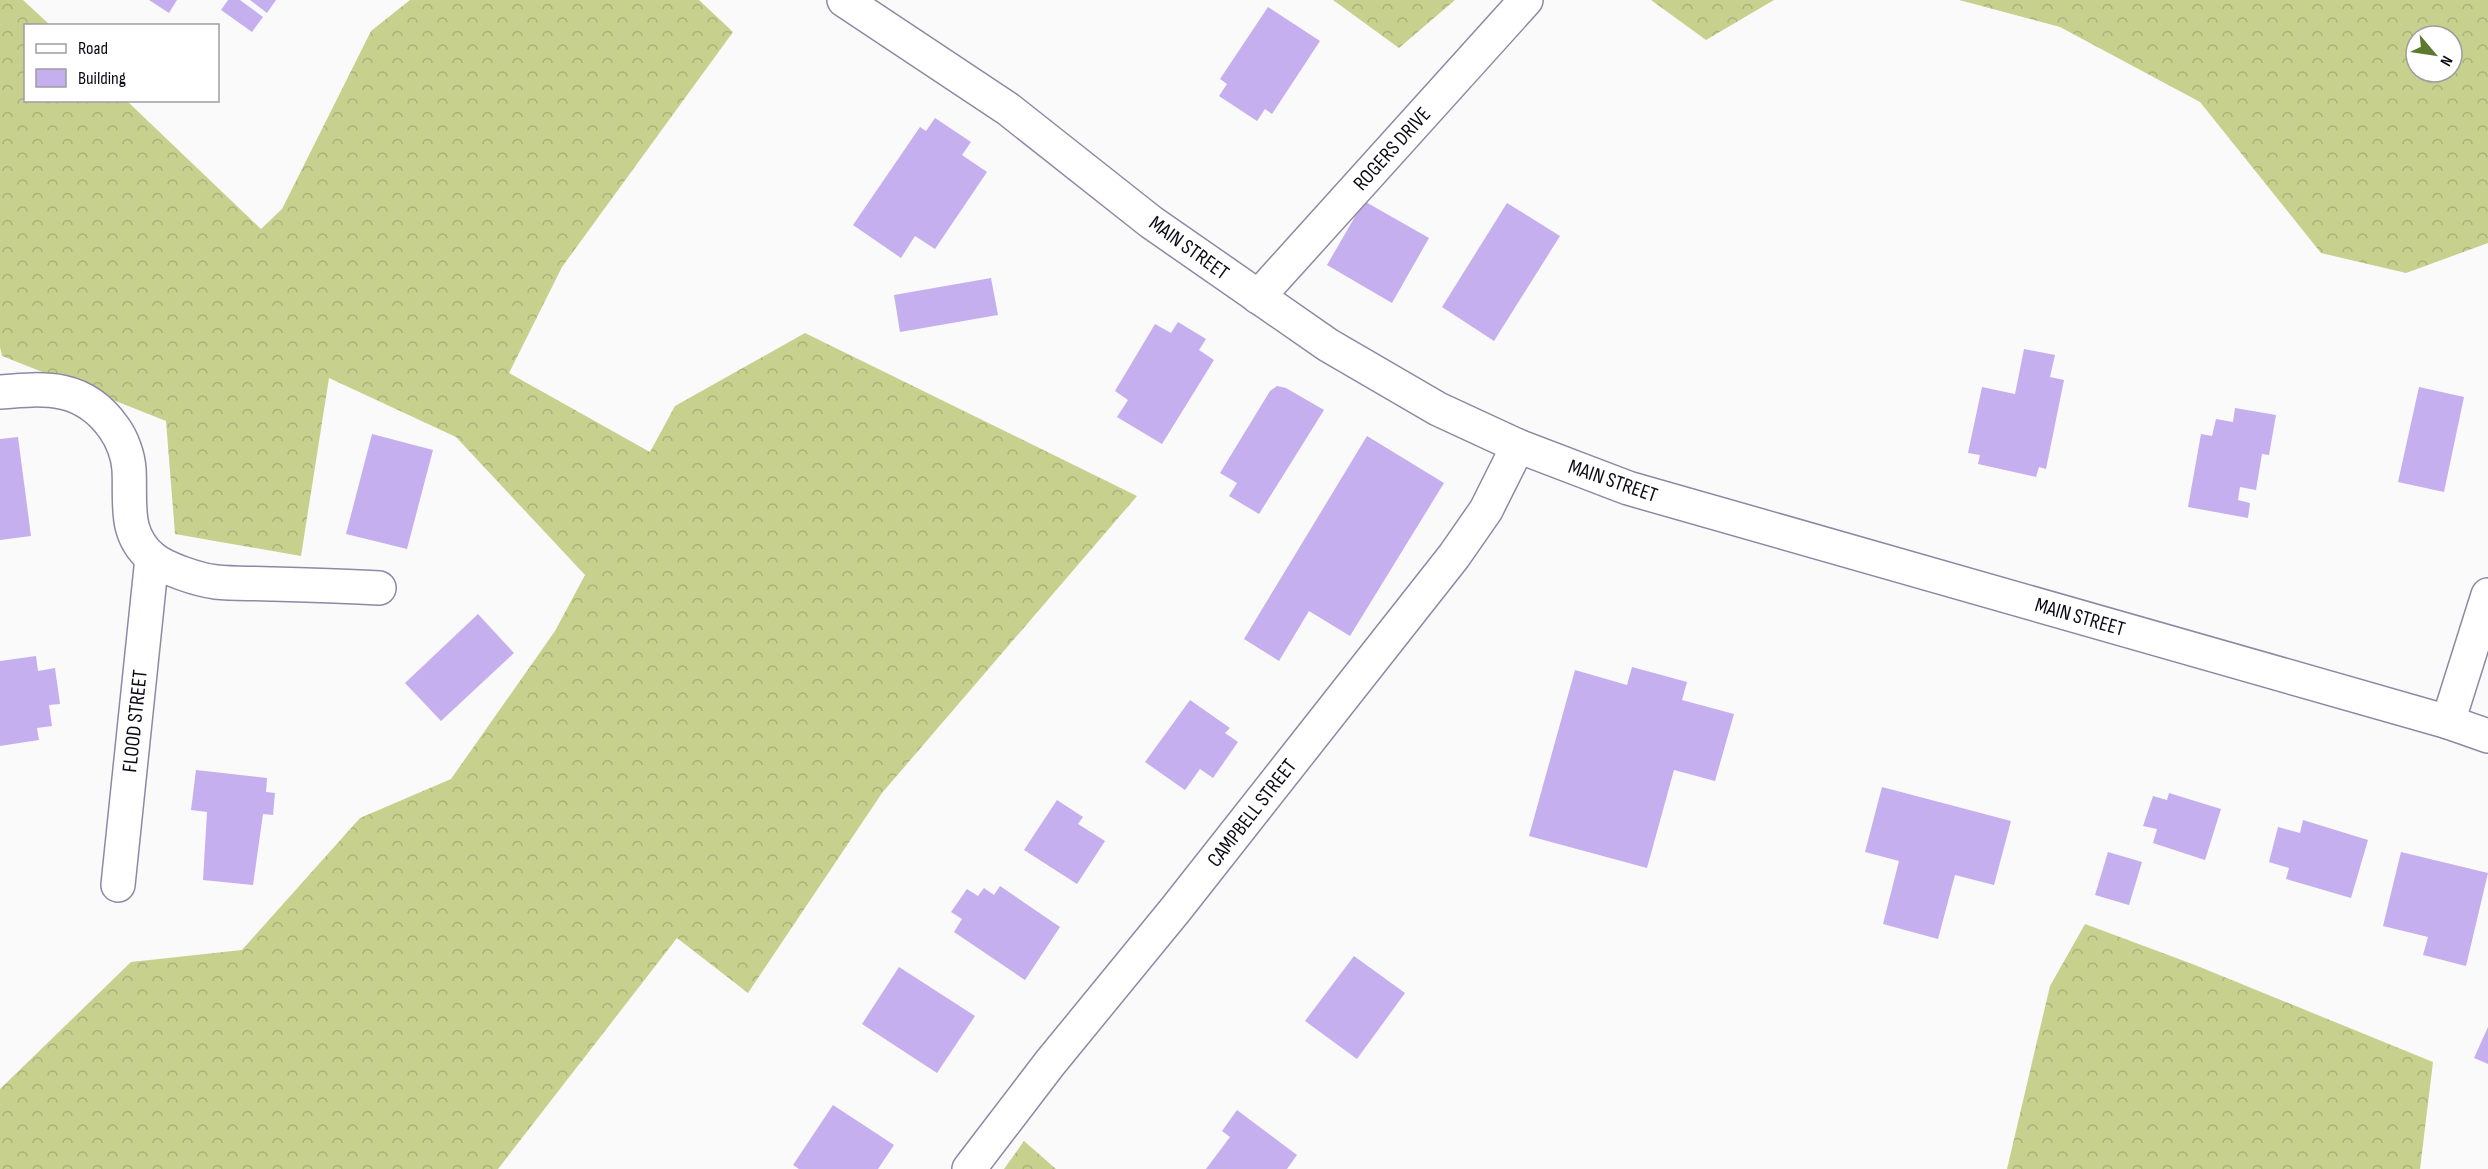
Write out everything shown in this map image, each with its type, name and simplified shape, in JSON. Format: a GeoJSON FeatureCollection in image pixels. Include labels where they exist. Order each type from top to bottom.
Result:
{"type":"FeatureCollection","features":[{"type":"Feature","properties":{"kind":"street","name":"MAIN STREET"},"geometry":{"type":"LineString","coordinates":[[844,0],[1008,109],[1151,222],[1328,345],[1438,409],[1518,446],[1628,488],[2448,722],[2488,736]]}},
{"type":"Feature","properties":{"kind":"street","name":"ROGERS DRIVE"},"geometry":{"type":"LineString","coordinates":[[1258,297],[1527,0]]}},
{"type":"Feature","properties":{"kind":"street"},"geometry":{"type":"LineString","coordinates":[[0,392],[56,390],[85,399],[104,414],[122,439],[129,468],[128,498],[131,525],[140,543],[152,558],[166,567],[214,582],[379,588]]}},
{"type":"Feature","properties":{"kind":"street","name":"CAMPBELL STREET"},"geometry":{"type":"LineString","coordinates":[[969,1169],[1454,556],[1486,510],[1518,446]]}},
{"type":"Feature","properties":{"kind":"street","name":"FLOOD STREET"},"geometry":{"type":"LineString","coordinates":[[118,885],[152,558]]}},
{"type":"Feature","properties":{"kind":"street"},"geometry":{"type":"LineString","coordinates":[[2448,722],[2488,595]]}},
{"type":"Feature","properties":{"kind":"green space"},"geometry":{"type":"Polygon","coordinates":[[[0,0],[23,0],[49,24],[24,24],[24,102],[128,102],[261,229],[282,209],[371,31],[410,0],[699,0],[733,32],[562,267],[509,373],[650,452],[675,406],[805,333],[1137,496],[882,793],[748,993],[677,938],[498,1169],[0,1169],[0,1089],[131,962],[242,950],[360,818],[451,779],[555,631],[585,575],[456,437],[329,378],[301,556],[175,534],[166,421],[2,356],[0,347],[0,0]]]}},
{"type":"Feature","properties":{"kind":"green space"},"geometry":{"type":"Polygon","coordinates":[[[1333,0],[1455,0],[1399,48],[1333,0]]]}},
{"type":"Feature","properties":{"kind":"green space"},"geometry":{"type":"Polygon","coordinates":[[[1651,0],[1774,0],[1706,40],[1651,0]]]}},
{"type":"Feature","properties":{"kind":"green space"},"geometry":{"type":"Polygon","coordinates":[[[1959,0],[2488,0],[2488,243],[2406,273],[2321,253],[2200,102],[2060,27],[1959,0]]]}},
{"type":"Feature","properties":{"kind":"green space"},"geometry":{"type":"Polygon","coordinates":[[[2085,924],[2195,965],[2433,1062],[2420,1169],[2007,1169],[2050,986],[2085,924]]]}},
{"type":"Feature","properties":{"kind":"green space"},"geometry":{"type":"Polygon","coordinates":[[[1024,1141],[1056,1169],[1004,1169],[1024,1141]]]}},
{"type":"Feature","properties":{"kind":"building"},"geometry":{"type":"Polygon","coordinates":[[[149,0],[177,0],[169,13],[149,0]]]}},
{"type":"Feature","properties":{"kind":"building"},"geometry":{"type":"Polygon","coordinates":[[[228,0],[240,0],[263,17],[252,32],[221,10],[228,0]]]}},
{"type":"Feature","properties":{"kind":"building"},"geometry":{"type":"Polygon","coordinates":[[[250,0],[276,0],[267,13],[250,0]]]}},
{"type":"Feature","properties":{"kind":"building"},"geometry":{"type":"Polygon","coordinates":[[[1268,7],[1320,41],[1272,114],[1265,109],[1257,121],[1219,96],[1227,84],[1220,79],[1268,7]]]}},
{"type":"Feature","properties":{"kind":"building"},"geometry":{"type":"Polygon","coordinates":[[[935,118],[971,142],[962,155],[987,172],[935,249],[915,236],[901,258],[853,225],[920,127],[926,131],[935,118]]]}},
{"type":"Feature","properties":{"kind":"building"},"geometry":{"type":"Polygon","coordinates":[[[1364,201],[1429,238],[1392,303],[1327,265],[1364,201]]]}},
{"type":"Feature","properties":{"kind":"building"},"geometry":{"type":"Polygon","coordinates":[[[1507,203],[1560,236],[1494,341],[1442,307],[1507,203]]]}},
{"type":"Feature","properties":{"kind":"building"},"geometry":{"type":"Polygon","coordinates":[[[991,278],[998,315],[900,332],[894,295],[991,278]]]}},
{"type":"Feature","properties":{"kind":"building"},"geometry":{"type":"Polygon","coordinates":[[[1178,322],[1206,339],[1199,350],[1214,360],[1162,444],[1117,417],[1128,400],[1115,391],[1155,324],[1171,333],[1178,322]]]}},
{"type":"Feature","properties":{"kind":"building"},"geometry":{"type":"Polygon","coordinates":[[[2024,349],[2055,355],[2050,377],[2064,380],[2046,469],[2039,467],[2036,477],[1978,464],[1980,455],[1968,453],[1982,387],[2015,394],[2024,349]]]}},
{"type":"Feature","properties":{"kind":"building"},"geometry":{"type":"Polygon","coordinates":[[[1277,386],[1286,388],[1324,410],[1259,514],[1229,496],[1237,483],[1220,473],[1270,391],[1277,386]]]}},
{"type":"Feature","properties":{"kind":"building"},"geometry":{"type":"Polygon","coordinates":[[[2419,387],[2464,397],[2444,492],[2398,482],[2419,387]]]}},
{"type":"Feature","properties":{"kind":"building"},"geometry":{"type":"Polygon","coordinates":[[[2235,408],[2276,415],[2269,455],[2262,454],[2256,490],[2240,487],[2238,500],[2250,503],[2248,518],[2188,507],[2201,434],[2212,436],[2216,419],[2233,422],[2235,408]]]}},
{"type":"Feature","properties":{"kind":"building"},"geometry":{"type":"Polygon","coordinates":[[[372,434],[433,450],[407,549],[346,534],[372,434]]]}},
{"type":"Feature","properties":{"kind":"building"},"geometry":{"type":"Polygon","coordinates":[[[1367,436],[1444,483],[1350,636],[1309,611],[1279,661],[1244,639],[1367,436]]]}},
{"type":"Feature","properties":{"kind":"building"},"geometry":{"type":"Polygon","coordinates":[[[18,437],[31,536],[0,540],[0,439],[18,437]]]}},
{"type":"Feature","properties":{"kind":"building"},"geometry":{"type":"Polygon","coordinates":[[[478,614],[514,653],[441,721],[405,683],[478,614]]]}},
{"type":"Feature","properties":{"kind":"building"},"geometry":{"type":"Polygon","coordinates":[[[36,656],[38,671],[55,668],[60,704],[49,705],[52,726],[37,728],[39,740],[0,746],[0,661],[36,656]]]}},
{"type":"Feature","properties":{"kind":"building"},"geometry":{"type":"Polygon","coordinates":[[[1632,667],[1687,682],[1682,700],[1734,714],[1715,781],[1674,770],[1647,868],[1529,836],[1575,670],[1627,685],[1632,667]]]}},
{"type":"Feature","properties":{"kind":"building"},"geometry":{"type":"Polygon","coordinates":[[[1190,700],[1230,728],[1225,733],[1238,742],[1213,778],[1200,769],[1185,790],[1145,762],[1190,700]]]}},
{"type":"Feature","properties":{"kind":"building"},"geometry":{"type":"Polygon","coordinates":[[[196,770],[267,778],[266,792],[275,793],[273,815],[263,814],[253,885],[203,880],[207,812],[191,810],[196,770]]]}},
{"type":"Feature","properties":{"kind":"building"},"geometry":{"type":"Polygon","coordinates":[[[1882,787],[2011,821],[1994,885],[1955,875],[1938,939],[1883,924],[1899,861],[1865,852],[1882,787]]]}},
{"type":"Feature","properties":{"kind":"building"},"geometry":{"type":"Polygon","coordinates":[[[2169,793],[2221,809],[2205,860],[2153,843],[2157,829],[2143,826],[2153,796],[2167,800],[2169,793]]]}},
{"type":"Feature","properties":{"kind":"building"},"geometry":{"type":"Polygon","coordinates":[[[1057,800],[1083,817],[1078,824],[1105,841],[1077,884],[1024,850],[1057,800]]]}},
{"type":"Feature","properties":{"kind":"building"},"geometry":{"type":"Polygon","coordinates":[[[2303,820],[2368,840],[2351,898],[2286,879],[2289,868],[2269,862],[2278,827],[2300,833],[2303,820]]]}},
{"type":"Feature","properties":{"kind":"building"},"geometry":{"type":"Polygon","coordinates":[[[2108,852],[2142,862],[2129,905],[2095,895],[2108,852]]]}},
{"type":"Feature","properties":{"kind":"building"},"geometry":{"type":"Polygon","coordinates":[[[2401,852],[2488,873],[2466,966],[2423,955],[2428,937],[2383,926],[2401,852]]]}},
{"type":"Feature","properties":{"kind":"building"},"geometry":{"type":"Polygon","coordinates":[[[1000,886],[1060,927],[1025,980],[954,932],[962,919],[951,912],[967,889],[978,896],[984,888],[994,895],[1000,886]]]}},
{"type":"Feature","properties":{"kind":"building"},"geometry":{"type":"Polygon","coordinates":[[[1354,956],[1405,993],[1357,1059],[1305,1021],[1354,956]]]}},
{"type":"Feature","properties":{"kind":"building"},"geometry":{"type":"Polygon","coordinates":[[[899,967],[975,1016],[937,1073],[862,1024],[899,967]]]}},
{"type":"Feature","properties":{"kind":"building"},"geometry":{"type":"Polygon","coordinates":[[[2488,1027],[2488,1064],[2474,1058],[2488,1027]]]}},
{"type":"Feature","properties":{"kind":"building"},"geometry":{"type":"Polygon","coordinates":[[[833,1105],[894,1145],[878,1169],[799,1169],[793,1165],[833,1105]]]}},
{"type":"Feature","properties":{"kind":"building"},"geometry":{"type":"Polygon","coordinates":[[[1237,1110],[1297,1155],[1287,1169],[1206,1169],[1230,1137],[1222,1131],[1237,1110]]]}}]}
